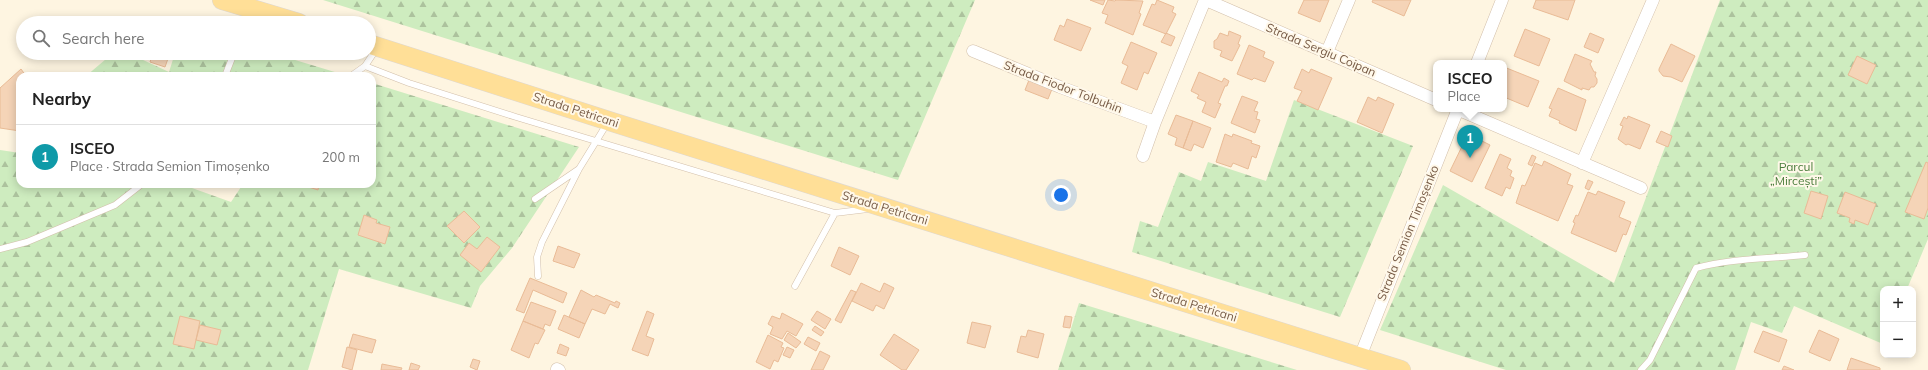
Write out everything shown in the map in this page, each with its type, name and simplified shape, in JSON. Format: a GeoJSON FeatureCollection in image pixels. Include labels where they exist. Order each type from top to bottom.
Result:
{"type":"FeatureCollection","features":[{"type":"Feature","properties":{"kind":"main road"},"geometry":{"type":"LineString","coordinates":[[222,0],[248,16]]}},
{"type":"Feature","properties":{"kind":"main road","name":"Strada Petricani"},"geometry":{"type":"LineString","coordinates":[[376,46],[609,121],[1401,370]]}},
{"type":"Feature","properties":{"kind":"street","name":"Strada Sergiu Coipan"},"geometry":{"type":"LineString","coordinates":[[1206,0],[1433,99]]}},
{"type":"Feature","properties":{"kind":"street"},"geometry":{"type":"LineString","coordinates":[[1143,156],[1155,122],[1206,0]]}},
{"type":"Feature","properties":{"kind":"street"},"geometry":{"type":"LineString","coordinates":[[1327,52],[1349,0]]}},
{"type":"Feature","properties":{"kind":"street"},"geometry":{"type":"LineString","coordinates":[[1477,60],[1502,0]]}},
{"type":"Feature","properties":{"kind":"street"},"geometry":{"type":"LineString","coordinates":[[1582,163],[1653,0]]}},
{"type":"Feature","properties":{"kind":"street","name":"Strada Fiodor Tolbuhin"},"geometry":{"type":"LineString","coordinates":[[973,51],[1060,87],[1155,122]]}},
{"type":"Feature","properties":{"kind":"street","name":"Strada Semion Timoșenko"},"geometry":{"type":"LineString","coordinates":[[1360,357],[1456,112]]}},
{"type":"Feature","properties":{"kind":"street"},"geometry":{"type":"LineString","coordinates":[[1464,112],[1641,188]]}},
{"type":"Feature","properties":{"kind":"lane"},"geometry":{"type":"LineString","coordinates":[[227,72],[231,60]]}},
{"type":"Feature","properties":{"kind":"lane"},"geometry":{"type":"LineString","coordinates":[[357,72],[365,66],[368,60]]}},
{"type":"Feature","properties":{"kind":"lane"},"geometry":{"type":"LineString","coordinates":[[365,66],[409,83],[516,117],[597,140],[835,213],[883,207]]}},
{"type":"Feature","properties":{"kind":"lane"},"geometry":{"type":"LineString","coordinates":[[538,276],[537,257],[542,242],[579,169],[609,121]]}},
{"type":"Feature","properties":{"kind":"lane"},"geometry":{"type":"LineString","coordinates":[[535,199],[579,169]]}},
{"type":"Feature","properties":{"kind":"lane"},"geometry":{"type":"LineString","coordinates":[[0,249],[27,242],[115,205],[137,188]]}},
{"type":"Feature","properties":{"kind":"lane"},"geometry":{"type":"LineString","coordinates":[[795,286],[835,213]]}},
{"type":"Feature","properties":{"kind":"lane"},"geometry":{"type":"LineString","coordinates":[[1641,370],[1650,360],[1696,268],[1736,260],[1767,260],[1805,255]]}},
{"type":"Feature","properties":{"kind":"green space"},"geometry":{"type":"Polygon","coordinates":[[[323,0],[975,0],[898,180],[323,0]]]}},
{"type":"Feature","properties":{"kind":"green space","name":"Parcul „Mircești”"},"geometry":{"type":"Polygon","coordinates":[[[1720,0],[1928,0],[1928,239],[1908,286],[1880,286],[1880,343],[1794,306],[1782,333],[1751,322],[1735,370],[1506,370],[1380,330],[1443,185],[1614,283],[1720,0]]]}},
{"type":"Feature","properties":{"kind":"green space"},"geometry":{"type":"Polygon","coordinates":[[[105,60],[143,60],[169,72],[91,72],[105,60]]]}},
{"type":"Feature","properties":{"kind":"green space"},"geometry":{"type":"Polygon","coordinates":[[[173,60],[295,60],[335,72],[169,72],[173,60]]]}},
{"type":"Feature","properties":{"kind":"green space"},"geometry":{"type":"Polygon","coordinates":[[[376,84],[579,147],[512,248],[480,286],[471,308],[339,269],[308,370],[0,370],[0,150],[16,152],[16,188],[192,188],[231,202],[240,188],[376,188],[376,84]]]}},
{"type":"Feature","properties":{"kind":"green space"},"geometry":{"type":"Polygon","coordinates":[[[1294,100],[1413,146],[1340,317],[1132,252],[1140,221],[1158,227],[1179,172],[1201,181],[1208,162],[1266,181],[1294,100]]]}},
{"type":"Feature","properties":{"kind":"green space"},"geometry":{"type":"Polygon","coordinates":[[[1079,303],[1297,370],[1058,370],[1079,303]]]}},
{"type":"Feature","properties":{"kind":"building"},"geometry":{"type":"Polygon","coordinates":[[[1090,0],[1105,0],[1103,5],[1090,0]]]}},
{"type":"Feature","properties":{"kind":"building"},"geometry":{"type":"Polygon","coordinates":[[[1108,0],[1143,1],[1139,13],[1141,14],[1133,35],[1105,23],[1108,15],[1102,13],[1108,0]]]}},
{"type":"Feature","properties":{"kind":"building"},"geometry":{"type":"Polygon","coordinates":[[[1157,0],[1174,7],[1172,12],[1176,14],[1166,34],[1143,25],[1152,4],[1155,5],[1157,0]]]}},
{"type":"Feature","properties":{"kind":"building"},"geometry":{"type":"Polygon","coordinates":[[[1304,0],[1329,0],[1320,22],[1298,13],[1304,0]]]}},
{"type":"Feature","properties":{"kind":"building"},"geometry":{"type":"Polygon","coordinates":[[[1373,0],[1411,0],[1404,16],[1372,2],[1373,0]]]}},
{"type":"Feature","properties":{"kind":"building"},"geometry":{"type":"Polygon","coordinates":[[[1536,0],[1575,0],[1568,20],[1533,8],[1536,0]]]}},
{"type":"Feature","properties":{"kind":"building"},"geometry":{"type":"Polygon","coordinates":[[[1067,19],[1091,28],[1081,51],[1054,40],[1060,25],[1064,27],[1067,19]]]}},
{"type":"Feature","properties":{"kind":"building"},"geometry":{"type":"Polygon","coordinates":[[[1525,29],[1550,39],[1539,66],[1514,56],[1525,29]]]}},
{"type":"Feature","properties":{"kind":"building"},"geometry":{"type":"Polygon","coordinates":[[[1229,31],[1241,36],[1238,44],[1240,45],[1232,61],[1220,56],[1222,51],[1214,48],[1214,41],[1220,33],[1228,36],[1229,31]]]}},
{"type":"Feature","properties":{"kind":"building"},"geometry":{"type":"Polygon","coordinates":[[[1166,33],[1175,37],[1171,46],[1161,42],[1166,33]]]}},
{"type":"Feature","properties":{"kind":"building"},"geometry":{"type":"Polygon","coordinates":[[[1590,33],[1604,39],[1598,53],[1584,47],[1590,33]]]}},
{"type":"Feature","properties":{"kind":"building"},"geometry":{"type":"Polygon","coordinates":[[[1131,42],[1157,53],[1148,74],[1144,72],[1137,90],[1121,83],[1128,66],[1122,63],[1131,42]]]}},
{"type":"Feature","properties":{"kind":"building"},"geometry":{"type":"Polygon","coordinates":[[[1671,44],[1695,56],[1682,82],[1671,77],[1663,76],[1659,71],[1671,44]]]}},
{"type":"Feature","properties":{"kind":"building"},"geometry":{"type":"Polygon","coordinates":[[[1249,45],[1265,52],[1263,57],[1274,62],[1265,82],[1254,78],[1252,80],[1237,74],[1249,45]]]}},
{"type":"Feature","properties":{"kind":"building"},"geometry":{"type":"Polygon","coordinates":[[[1575,54],[1592,61],[1590,64],[1594,72],[1596,72],[1595,76],[1597,83],[1589,90],[1582,88],[1582,90],[1564,81],[1575,54]]]}},
{"type":"Feature","properties":{"kind":"building"},"geometry":{"type":"Polygon","coordinates":[[[1857,56],[1876,65],[1867,84],[1848,75],[1857,56]]]}},
{"type":"Feature","properties":{"kind":"building"},"geometry":{"type":"Polygon","coordinates":[[[151,60],[168,60],[165,67],[150,62],[151,60]]]}},
{"type":"Feature","properties":{"kind":"building"},"geometry":{"type":"Polygon","coordinates":[[[1507,68],[1539,81],[1528,107],[1507,98],[1507,68]]]}},
{"type":"Feature","properties":{"kind":"building"},"geometry":{"type":"Polygon","coordinates":[[[1302,69],[1309,73],[1311,69],[1332,78],[1318,110],[1297,101],[1302,91],[1294,88],[1302,69]]]}},
{"type":"Feature","properties":{"kind":"building"},"geometry":{"type":"Polygon","coordinates":[[[1199,72],[1222,82],[1224,78],[1229,81],[1227,86],[1225,86],[1218,103],[1221,104],[1215,118],[1202,112],[1206,102],[1197,98],[1199,95],[1191,91],[1199,72]]]}},
{"type":"Feature","properties":{"kind":"building"},"geometry":{"type":"Polygon","coordinates":[[[16,74],[16,130],[0,128],[0,88],[16,74]]]}},
{"type":"Feature","properties":{"kind":"building"},"geometry":{"type":"Polygon","coordinates":[[[1029,80],[1052,89],[1048,99],[1025,90],[1029,80]]]}},
{"type":"Feature","properties":{"kind":"building"},"geometry":{"type":"Polygon","coordinates":[[[1558,88],[1586,100],[1576,131],[1559,123],[1560,121],[1549,116],[1552,109],[1549,108],[1558,88]]]}},
{"type":"Feature","properties":{"kind":"building"},"geometry":{"type":"Polygon","coordinates":[[[1242,96],[1258,102],[1254,111],[1258,112],[1256,119],[1260,120],[1255,133],[1231,123],[1242,96]]]}},
{"type":"Feature","properties":{"kind":"building"},"geometry":{"type":"Polygon","coordinates":[[[1368,97],[1376,101],[1378,97],[1394,104],[1382,133],[1357,122],[1368,97]]]}},
{"type":"Feature","properties":{"kind":"building"},"geometry":{"type":"Polygon","coordinates":[[[1176,115],[1193,121],[1183,148],[1175,145],[1177,138],[1168,134],[1176,115]]]}},
{"type":"Feature","properties":{"kind":"building"},"geometry":{"type":"Polygon","coordinates":[[[1628,116],[1650,125],[1640,149],[1628,144],[1626,145],[1618,139],[1623,126],[1620,125],[1624,117],[1627,119],[1628,116]]]}},
{"type":"Feature","properties":{"kind":"building"},"geometry":{"type":"Polygon","coordinates":[[[1193,121],[1211,128],[1203,148],[1194,144],[1191,151],[1183,148],[1193,121]]]}},
{"type":"Feature","properties":{"kind":"building"},"geometry":{"type":"Polygon","coordinates":[[[1661,131],[1672,136],[1668,147],[1656,142],[1661,131]]]}},
{"type":"Feature","properties":{"kind":"building"},"geometry":{"type":"Polygon","coordinates":[[[1225,134],[1232,137],[1233,134],[1252,141],[1251,143],[1260,146],[1256,158],[1252,156],[1248,169],[1233,163],[1231,167],[1216,162],[1225,134]]]}},
{"type":"Feature","properties":{"kind":"building"},"geometry":{"type":"Polygon","coordinates":[[[1468,134],[1490,145],[1472,182],[1450,171],[1468,134]]]}},
{"type":"Feature","properties":{"kind":"building"},"geometry":{"type":"Polygon","coordinates":[[[1500,154],[1511,159],[1507,168],[1512,171],[1510,176],[1514,178],[1510,189],[1506,187],[1502,196],[1485,188],[1500,154]]]}},
{"type":"Feature","properties":{"kind":"building"},"geometry":{"type":"Polygon","coordinates":[[[1532,155],[1536,157],[1532,166],[1528,164],[1532,155]]]}},
{"type":"Feature","properties":{"kind":"building"},"geometry":{"type":"Polygon","coordinates":[[[1544,161],[1571,174],[1567,184],[1573,186],[1558,221],[1516,203],[1522,185],[1525,186],[1535,163],[1542,166],[1544,161]]]}},
{"type":"Feature","properties":{"kind":"building"},"geometry":{"type":"Polygon","coordinates":[[[1926,162],[1928,163],[1928,208],[1924,219],[1905,212],[1926,162]]]}},
{"type":"Feature","properties":{"kind":"building"},"geometry":{"type":"Polygon","coordinates":[[[1588,180],[1593,182],[1589,190],[1585,188],[1588,180]]]}},
{"type":"Feature","properties":{"kind":"building"},"geometry":{"type":"Polygon","coordinates":[[[1598,191],[1625,202],[1619,217],[1631,222],[1626,235],[1623,234],[1616,252],[1571,233],[1575,223],[1573,222],[1576,215],[1578,216],[1588,192],[1596,195],[1598,191]]]}},
{"type":"Feature","properties":{"kind":"building"},"geometry":{"type":"Polygon","coordinates":[[[1811,191],[1828,196],[1821,219],[1804,213],[1811,191]]]}},
{"type":"Feature","properties":{"kind":"building"},"geometry":{"type":"Polygon","coordinates":[[[1845,192],[1876,204],[1868,225],[1855,220],[1854,224],[1849,222],[1850,218],[1837,213],[1845,192]]]}},
{"type":"Feature","properties":{"kind":"building"},"geometry":{"type":"Polygon","coordinates":[[[464,211],[480,227],[464,243],[447,226],[464,211]]]}},
{"type":"Feature","properties":{"kind":"building"},"geometry":{"type":"Polygon","coordinates":[[[364,215],[377,220],[376,223],[390,227],[385,244],[358,235],[364,215]]]}},
{"type":"Feature","properties":{"kind":"building"},"geometry":{"type":"Polygon","coordinates":[[[487,237],[500,247],[481,272],[460,255],[469,243],[477,249],[487,237]]]}},
{"type":"Feature","properties":{"kind":"building"},"geometry":{"type":"Polygon","coordinates":[[[558,246],[580,254],[574,268],[553,261],[558,246]]]}},
{"type":"Feature","properties":{"kind":"building"},"geometry":{"type":"Polygon","coordinates":[[[839,247],[859,256],[850,275],[831,266],[839,247]]]}},
{"type":"Feature","properties":{"kind":"building"},"geometry":{"type":"Polygon","coordinates":[[[530,278],[567,293],[563,303],[533,290],[524,313],[516,310],[530,278]]]}},
{"type":"Feature","properties":{"kind":"building"},"geometry":{"type":"Polygon","coordinates":[[[861,283],[880,292],[884,283],[894,288],[884,309],[876,305],[873,311],[852,301],[861,283]]]}},
{"type":"Feature","properties":{"kind":"building"},"geometry":{"type":"Polygon","coordinates":[[[581,290],[594,297],[596,295],[615,303],[616,301],[620,303],[618,308],[610,304],[605,314],[592,309],[585,324],[569,317],[581,290]]]}},
{"type":"Feature","properties":{"kind":"building"},"geometry":{"type":"Polygon","coordinates":[[[851,290],[856,292],[841,323],[835,320],[851,290]]]}},
{"type":"Feature","properties":{"kind":"building"},"geometry":{"type":"Polygon","coordinates":[[[531,302],[556,311],[550,326],[545,324],[543,329],[523,321],[531,302]]]}},
{"type":"Feature","properties":{"kind":"building"},"geometry":{"type":"Polygon","coordinates":[[[647,311],[654,314],[646,336],[654,339],[648,356],[632,350],[647,311]]]}},
{"type":"Feature","properties":{"kind":"building"},"geometry":{"type":"Polygon","coordinates":[[[817,311],[831,319],[825,329],[811,320],[817,311]]]}},
{"type":"Feature","properties":{"kind":"building"},"geometry":{"type":"Polygon","coordinates":[[[782,313],[803,324],[796,336],[787,331],[782,339],[770,334],[773,327],[768,324],[772,316],[780,319],[782,313]]]}},
{"type":"Feature","properties":{"kind":"building"},"geometry":{"type":"Polygon","coordinates":[[[564,315],[585,324],[579,338],[558,329],[564,315]]]}},
{"type":"Feature","properties":{"kind":"building"},"geometry":{"type":"Polygon","coordinates":[[[180,316],[200,321],[194,349],[173,344],[180,316]]]}},
{"type":"Feature","properties":{"kind":"building"},"geometry":{"type":"Polygon","coordinates":[[[1065,316],[1072,317],[1070,328],[1063,327],[1065,316]]]}},
{"type":"Feature","properties":{"kind":"building"},"geometry":{"type":"Polygon","coordinates":[[[523,321],[545,330],[538,344],[535,343],[529,358],[511,350],[523,321]]]}},
{"type":"Feature","properties":{"kind":"building"},"geometry":{"type":"Polygon","coordinates":[[[972,322],[991,326],[985,348],[967,343],[972,322]]]}},
{"type":"Feature","properties":{"kind":"building"},"geometry":{"type":"Polygon","coordinates":[[[200,325],[221,330],[217,345],[196,340],[200,325]]]}},
{"type":"Feature","properties":{"kind":"building"},"geometry":{"type":"Polygon","coordinates":[[[815,326],[824,332],[821,336],[812,330],[815,326]]]}},
{"type":"Feature","properties":{"kind":"building"},"geometry":{"type":"Polygon","coordinates":[[[1028,330],[1044,334],[1038,358],[1017,352],[1021,336],[1026,337],[1028,330]]]}},
{"type":"Feature","properties":{"kind":"building"},"geometry":{"type":"Polygon","coordinates":[[[1819,330],[1839,339],[1830,361],[1809,352],[1819,330]]]}},
{"type":"Feature","properties":{"kind":"building"},"geometry":{"type":"Polygon","coordinates":[[[1763,331],[1787,340],[1779,362],[1754,352],[1763,331]]]}},
{"type":"Feature","properties":{"kind":"building"},"geometry":{"type":"Polygon","coordinates":[[[788,333],[801,342],[796,348],[784,340],[788,333]]]}},
{"type":"Feature","properties":{"kind":"building"},"geometry":{"type":"Polygon","coordinates":[[[353,334],[376,340],[372,353],[349,347],[353,334]]]}},
{"type":"Feature","properties":{"kind":"building"},"geometry":{"type":"Polygon","coordinates":[[[894,334],[919,350],[906,370],[902,370],[880,355],[894,334]]]}},
{"type":"Feature","properties":{"kind":"building"},"geometry":{"type":"Polygon","coordinates":[[[768,335],[783,343],[781,347],[784,348],[778,362],[774,360],[770,369],[756,362],[768,335]]]}},
{"type":"Feature","properties":{"kind":"building"},"geometry":{"type":"Polygon","coordinates":[[[808,337],[820,343],[816,351],[804,344],[808,337]]]}},
{"type":"Feature","properties":{"kind":"building"},"geometry":{"type":"Polygon","coordinates":[[[560,344],[569,348],[566,356],[557,353],[560,344]]]}},
{"type":"Feature","properties":{"kind":"building"},"geometry":{"type":"Polygon","coordinates":[[[347,347],[357,350],[352,370],[342,367],[347,347]]]}},
{"type":"Feature","properties":{"kind":"building"},"geometry":{"type":"Polygon","coordinates":[[[787,347],[794,350],[790,358],[783,355],[787,347]]]}},
{"type":"Feature","properties":{"kind":"building"},"geometry":{"type":"Polygon","coordinates":[[[820,351],[830,356],[823,370],[811,370],[820,351]]]}},
{"type":"Feature","properties":{"kind":"building"},"geometry":{"type":"Polygon","coordinates":[[[1851,358],[1880,368],[1880,370],[1847,370],[1851,358]]]}},
{"type":"Feature","properties":{"kind":"building"},"geometry":{"type":"Polygon","coordinates":[[[473,359],[480,361],[477,370],[470,367],[473,359]]]}},
{"type":"Feature","properties":{"kind":"building"},"geometry":{"type":"Polygon","coordinates":[[[411,363],[420,366],[418,370],[409,370],[411,363]]]}},
{"type":"Feature","properties":{"kind":"building"},"geometry":{"type":"Polygon","coordinates":[[[382,364],[402,368],[401,370],[381,370],[382,364]]]}},
{"type":"Feature","properties":{"kind":"building"},"geometry":{"type":"Polygon","coordinates":[[[1784,366],[1794,370],[1782,370],[1784,366]]]}},
{"type":"Feature","properties":{"kind":"place","name":"ISCEO"},"geometry":{"type":"Point","coordinates":[1470,158]}}]}
